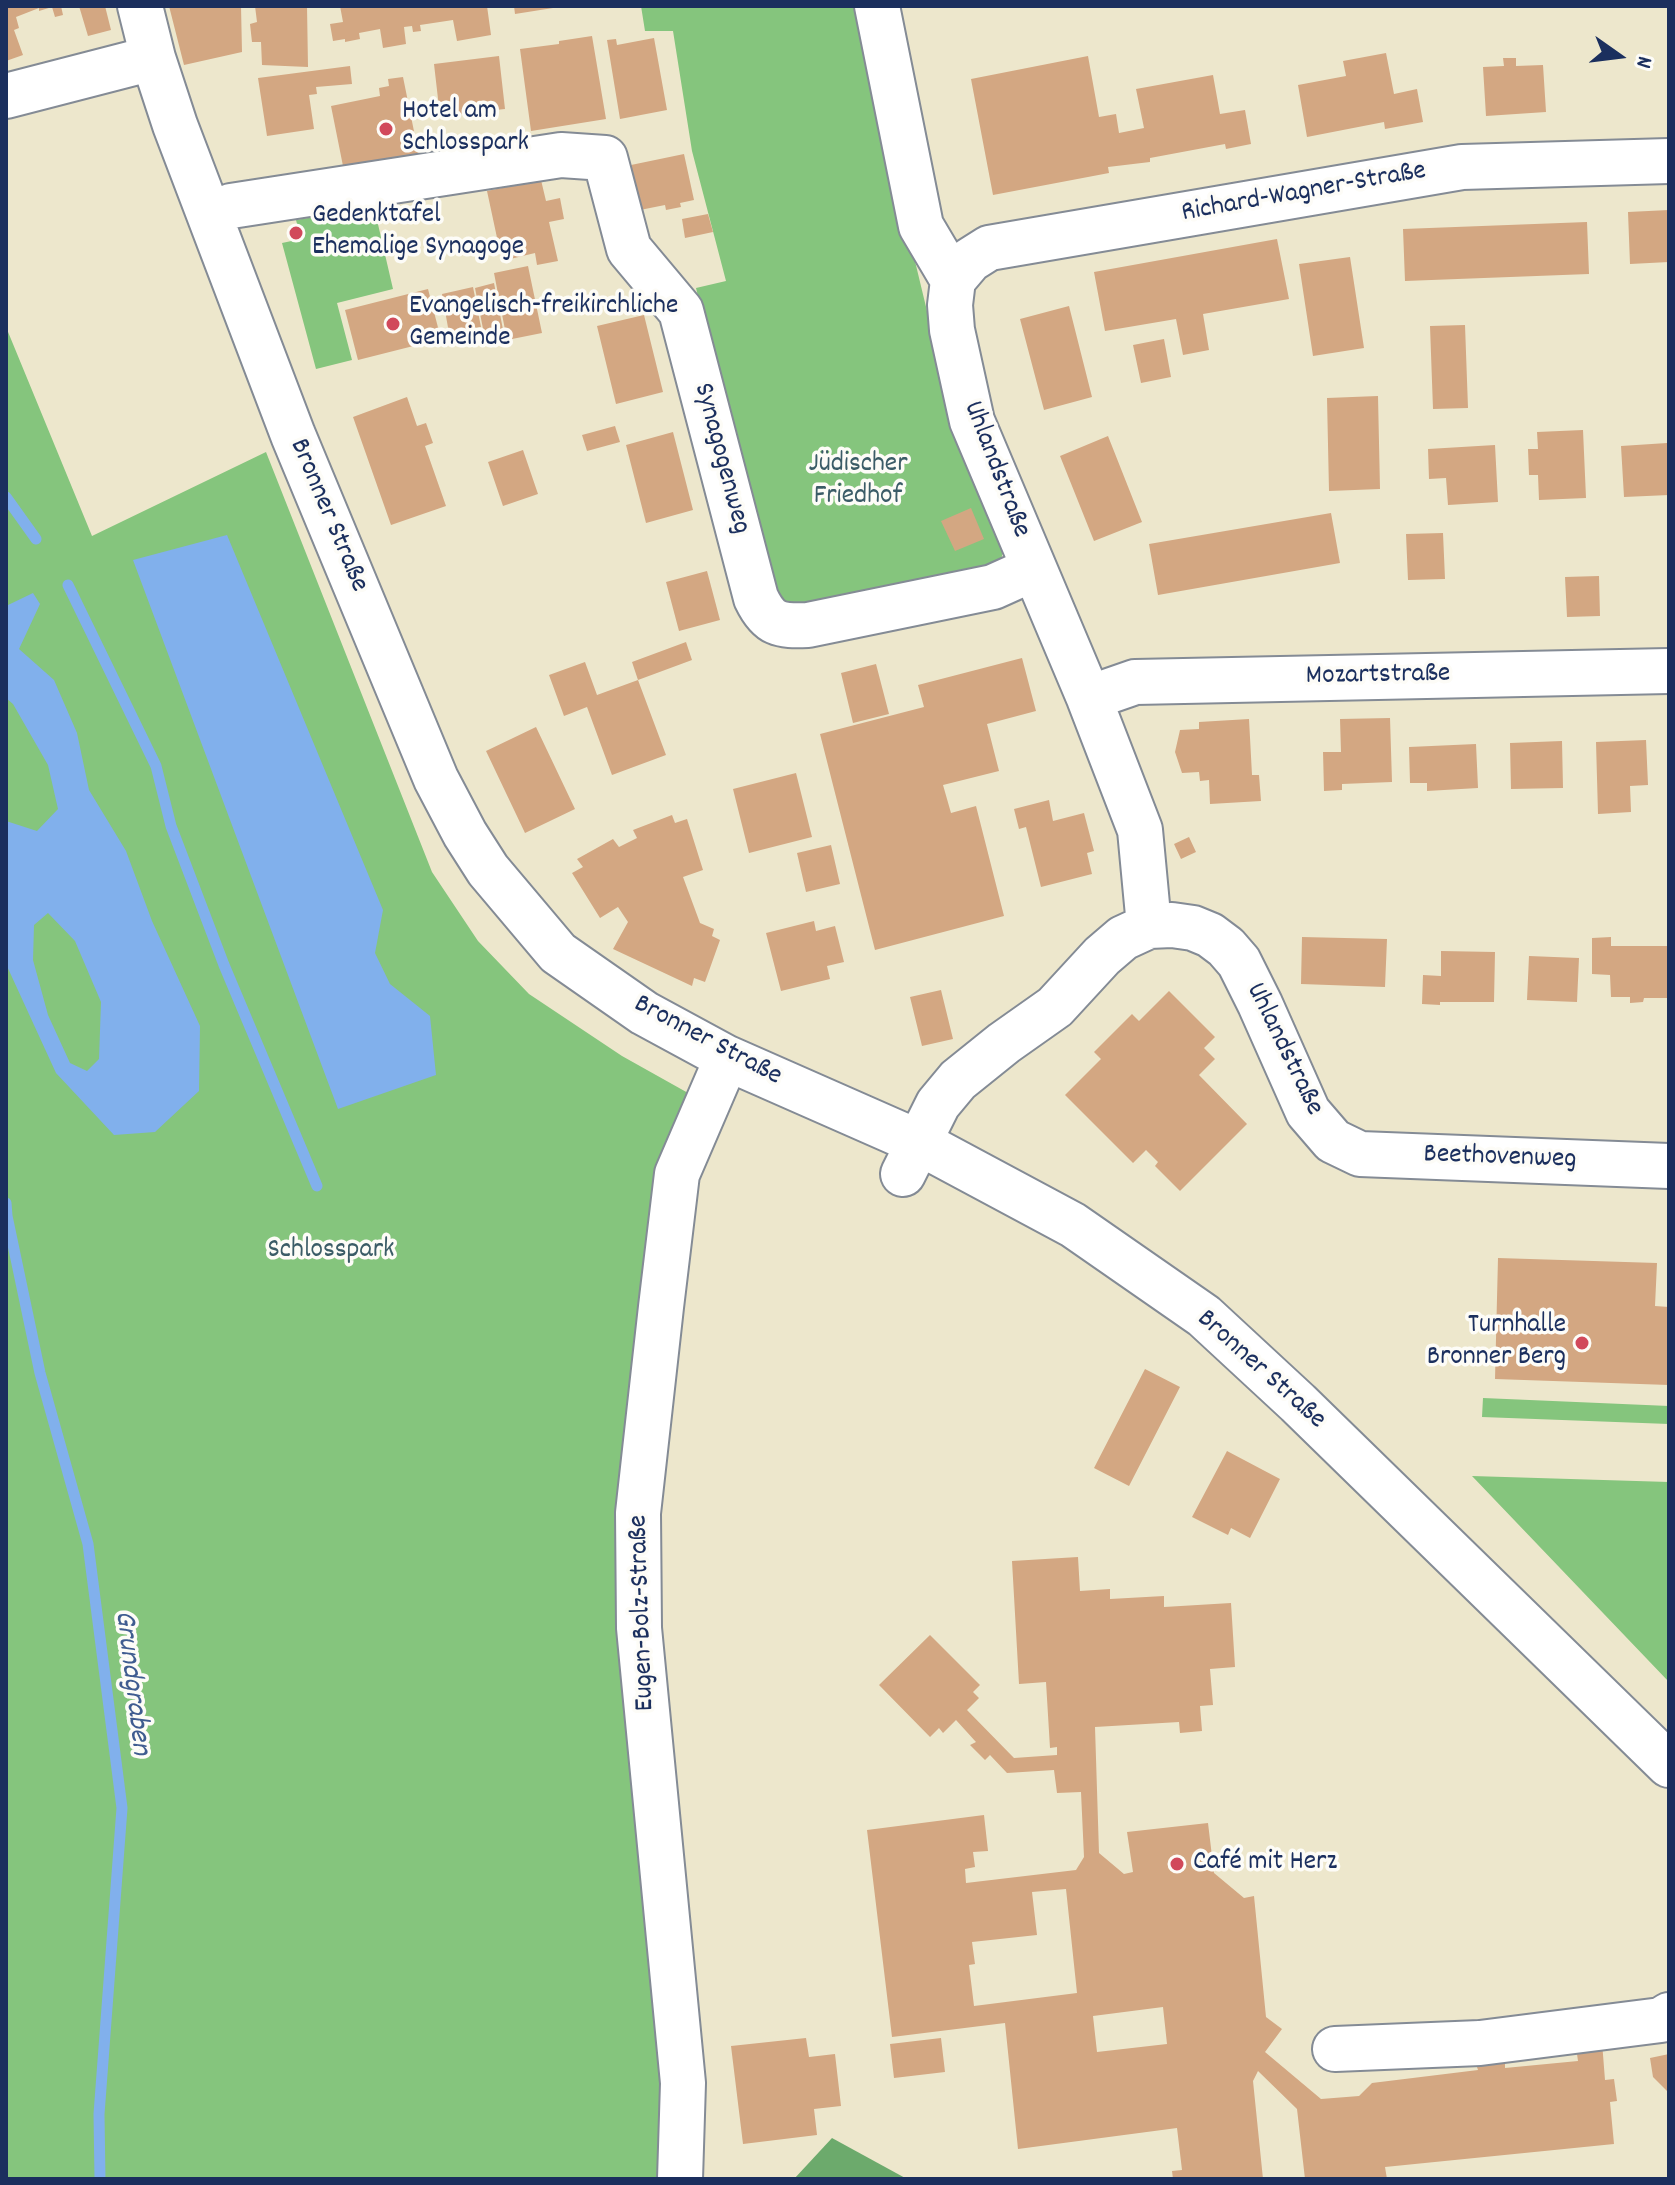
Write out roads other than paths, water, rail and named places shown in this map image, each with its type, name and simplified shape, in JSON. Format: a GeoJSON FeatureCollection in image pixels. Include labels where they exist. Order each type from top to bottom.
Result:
{"type":"FeatureCollection","features":[{"type":"Feature","properties":{"kind":"street","name":"Bronner Straße"},"geometry":{"type":"LineString","coordinates":[[140,6],[175,125],[293,435],[436,779],[488,870],[558,953],[644,1013],[912,1158],[1073,1225],[1204,1316],[1310,1414],[1669,1765]]}},
{"type":"Feature","properties":{"kind":"street"},"geometry":{"type":"LineString","coordinates":[[877,6],[921,226],[953,280]]}},
{"type":"Feature","properties":{"kind":"street"},"geometry":{"type":"LineString","coordinates":[[6,96],[153,58]]}},
{"type":"Feature","properties":{"kind":"street","name":"Synagogenweg"},"geometry":{"type":"LineString","coordinates":[[210,215],[231,206],[561,155],[605,158],[629,249],[681,311],[756,598],[764,614],[773,622],[789,626],[808,625],[993,587],[1033,569]]}},
{"type":"Feature","properties":{"kind":"street","name":"Richard-Wagner-Straße"},"geometry":{"type":"LineString","coordinates":[[953,280],[970,260],[989,248],[1462,167],[1669,161]]}},
{"type":"Feature","properties":{"kind":"street","name":"Uhlandstraße"},"geometry":{"type":"LineString","coordinates":[[953,280],[950,305],[952,330],[972,421],[1089,698],[1140,830],[1149,926],[1193,928],[1210,935],[1233,954],[1260,1004],[1308,1112],[1333,1141]]}},
{"type":"Feature","properties":{"kind":"street","name":"Mozartstraße"},"geometry":{"type":"LineString","coordinates":[[1089,698],[1135,682],[1669,671]]}},
{"type":"Feature","properties":{"kind":"street"},"geometry":{"type":"LineString","coordinates":[[912,1158],[938,1104],[958,1080],[1055,1007],[1123,938],[1149,926]]}},
{"type":"Feature","properties":{"kind":"street","name":"Eugen-Bolz-Straße"},"geometry":{"type":"LineString","coordinates":[[680,2179],[683,2083],[639,1628],[638,1513],[677,1174],[727,1058]]}},
{"type":"Feature","properties":{"kind":"street","name":"Beethovenweg"},"geometry":{"type":"LineString","coordinates":[[1333,1141],[1360,1154],[1669,1166]]}},
{"type":"Feature","properties":{"kind":"street"},"geometry":{"type":"LineString","coordinates":[[1335,2049],[1480,2043],[1661,2020],[1669,2015]]}},
{"type":"Feature","properties":{"kind":"water"},"geometry":{"type":"Polygon","coordinates":[[[227,535],[383,910],[375,953],[390,984],[430,1016],[436,1075],[338,1109],[133,560],[227,535]]]}},
{"type":"Feature","properties":{"kind":"water"},"geometry":{"type":"Polygon","coordinates":[[[33,593],[40,604],[19,649],[54,680],[77,733],[89,790],[126,851],[152,921],[200,1026],[199,1091],[155,1132],[114,1135],[56,1073],[6,964],[6,821],[37,831],[58,809],[48,765],[13,704],[6,698],[6,606],[33,593]],[[48,913],[34,925],[33,960],[48,1015],[70,1063],[87,1071],[99,1059],[101,1002],[75,941],[48,913]]]}},
{"type":"Feature","properties":{"kind":"waterway"},"geometry":{"type":"LineString","coordinates":[[6,497],[36,539]]}},
{"type":"Feature","properties":{"kind":"waterway"},"geometry":{"type":"LineString","coordinates":[[68,585],[156,766],[171,826],[224,965],[317,1186]]}},
{"type":"Feature","properties":{"kind":"waterway","name":"Grundgraben"},"geometry":{"type":"LineString","coordinates":[[6,1203],[40,1373],[88,1544],[122,1808],[99,2114],[100,2179]]}},
{"type":"Feature","properties":{"kind":"place","name":"Hotel am Schlosspark"},"geometry":{"type":"Point","coordinates":[386,129]}},
{"type":"Feature","properties":{"kind":"place","name":"Gedenktafel Ehemalige Synagoge"},"geometry":{"type":"Point","coordinates":[296,233]}},
{"type":"Feature","properties":{"kind":"place","name":"Evangelisch-freikirchliche Gemeinde"},"geometry":{"type":"Point","coordinates":[393,324]}},
{"type":"Feature","properties":{"kind":"place","name":"Turnhalle Bronner Berg"},"geometry":{"type":"Point","coordinates":[1582,1343]}},
{"type":"Feature","properties":{"kind":"place","name":"Café mit Herz"},"geometry":{"type":"Point","coordinates":[1177,1864]}},
{"type":"Feature","properties":{"kind":"park label","name":"Jüdischer Friedhof"},"geometry":{"type":"Point","coordinates":[858,482]}},
{"type":"Feature","properties":{"kind":"park label","name":"Schlosspark"},"geometry":{"type":"Point","coordinates":[331,1252]}}]}
